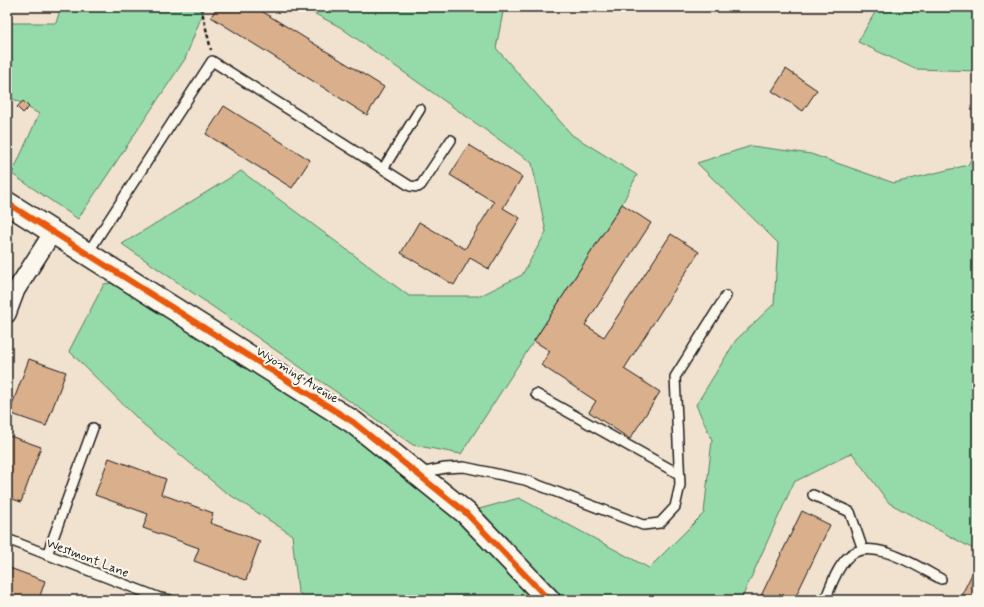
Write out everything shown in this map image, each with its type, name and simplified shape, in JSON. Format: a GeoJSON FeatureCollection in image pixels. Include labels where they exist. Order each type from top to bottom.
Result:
{"type":"FeatureCollection","features":[{"type":"Feature","properties":{"kind":"street","name":"Wyoming Avenue"},"geometry":{"type":"LineString","coordinates":[[7,203],[353,422],[466,513],[549,600]]}},
{"type":"Feature","properties":{"kind":"street"},"geometry":{"type":"LineString","coordinates":[[7,314],[16,290],[53,232]]}},
{"type":"Feature","properties":{"kind":"lane"},"geometry":{"type":"LineString","coordinates":[[87,254],[212,60],[410,186],[420,186],[451,140]]}},
{"type":"Feature","properties":{"kind":"lane"},"geometry":{"type":"LineString","coordinates":[[383,169],[420,109]]}},
{"type":"Feature","properties":{"kind":"lane"},"geometry":{"type":"LineString","coordinates":[[419,474],[445,468],[464,467],[525,480],[643,525],[660,523],[675,507],[680,485],[675,377],[726,296]]}},
{"type":"Feature","properties":{"kind":"lane"},"geometry":{"type":"LineString","coordinates":[[536,394],[679,474]]}},
{"type":"Feature","properties":{"kind":"lane"},"geometry":{"type":"LineString","coordinates":[[46,555],[93,428]]}},
{"type":"Feature","properties":{"kind":"lane"},"geometry":{"type":"LineString","coordinates":[[813,495],[850,512],[863,550]]}},
{"type":"Feature","properties":{"kind":"lane","name":"Westmont Lane"},"geometry":{"type":"LineString","coordinates":[[7,539],[164,600]]}},
{"type":"Feature","properties":{"kind":"lane"},"geometry":{"type":"LineString","coordinates":[[825,600],[836,574],[846,558],[855,551],[880,550],[941,579]]}},
{"type":"Feature","properties":{"kind":"path"},"geometry":{"type":"LineString","coordinates":[[200,7],[211,45],[212,60]]}},
{"type":"Feature","properties":{"kind":"green space"},"geometry":{"type":"Polygon","coordinates":[[[61,7],[205,7],[185,59],[78,219],[12,174],[39,114],[7,95],[7,23],[56,23],[61,7]]]}},
{"type":"Feature","properties":{"kind":"green space"},"geometry":{"type":"Polygon","coordinates":[[[302,7],[504,7],[496,48],[572,135],[637,175],[622,204],[461,454],[413,445],[122,244],[241,171],[409,296],[480,296],[522,275],[546,232],[532,163],[340,27],[302,7]]]}},
{"type":"Feature","properties":{"kind":"green space"},"geometry":{"type":"Polygon","coordinates":[[[878,7],[977,7],[977,71],[915,69],[858,42],[878,7]]]}},
{"type":"Feature","properties":{"kind":"green space"},"geometry":{"type":"Polygon","coordinates":[[[751,146],[811,154],[894,183],[968,165],[977,148],[977,551],[889,503],[852,453],[794,482],[741,600],[308,600],[298,592],[292,535],[224,491],[143,424],[69,351],[104,284],[129,281],[465,513],[519,498],[649,568],[704,513],[712,440],[696,405],[736,340],[774,304],[778,243],[697,163],[751,146]]]}},
{"type":"Feature","properties":{"kind":"building"},"geometry":{"type":"Polygon","coordinates":[[[217,7],[255,7],[384,87],[367,115],[211,17],[217,7]]]}},
{"type":"Feature","properties":{"kind":"building"},"geometry":{"type":"Polygon","coordinates":[[[786,69],[817,90],[803,111],[772,91],[786,69]]]}},
{"type":"Feature","properties":{"kind":"building"},"geometry":{"type":"Polygon","coordinates":[[[23,101],[29,107],[23,113],[17,107],[23,101]]]}},
{"type":"Feature","properties":{"kind":"building"},"geometry":{"type":"Polygon","coordinates":[[[224,106],[310,160],[292,188],[206,134],[224,106]]]}},
{"type":"Feature","properties":{"kind":"building"},"geometry":{"type":"Polygon","coordinates":[[[469,145],[522,177],[503,208],[520,218],[489,269],[470,258],[454,285],[401,253],[419,222],[465,249],[494,202],[450,175],[469,145]]]}},
{"type":"Feature","properties":{"kind":"building"},"geometry":{"type":"Polygon","coordinates":[[[622,204],[651,223],[585,325],[604,337],[671,234],[699,252],[624,369],[660,392],[630,439],[589,412],[596,401],[541,365],[550,351],[534,341],[622,204]]]}},
{"type":"Feature","properties":{"kind":"building"},"geometry":{"type":"Polygon","coordinates":[[[29,359],[66,372],[46,426],[9,413],[29,359]]]}},
{"type":"Feature","properties":{"kind":"building"},"geometry":{"type":"Polygon","coordinates":[[[7,435],[41,447],[21,502],[7,497],[7,435]]]}},
{"type":"Feature","properties":{"kind":"building"},"geometry":{"type":"Polygon","coordinates":[[[109,458],[166,479],[161,494],[213,513],[210,523],[260,541],[246,580],[194,561],[199,548],[143,528],[148,514],[95,495],[109,458]]]}},
{"type":"Feature","properties":{"kind":"building"},"geometry":{"type":"Polygon","coordinates":[[[802,511],[830,525],[794,600],[759,600],[802,511]]]}},
{"type":"Feature","properties":{"kind":"building"},"geometry":{"type":"Polygon","coordinates":[[[7,567],[45,581],[39,599],[43,600],[7,600],[7,567]]]}},
{"type":"Feature","properties":{"kind":"building"},"geometry":{"type":"Polygon","coordinates":[[[973,572],[977,574],[977,600],[959,600],[973,572]]]}},
{"type":"Feature","properties":{"kind":"cycle path"},"geometry":{"type":"LineString","coordinates":[[7,203],[353,422],[466,513],[549,600]]}}]}
